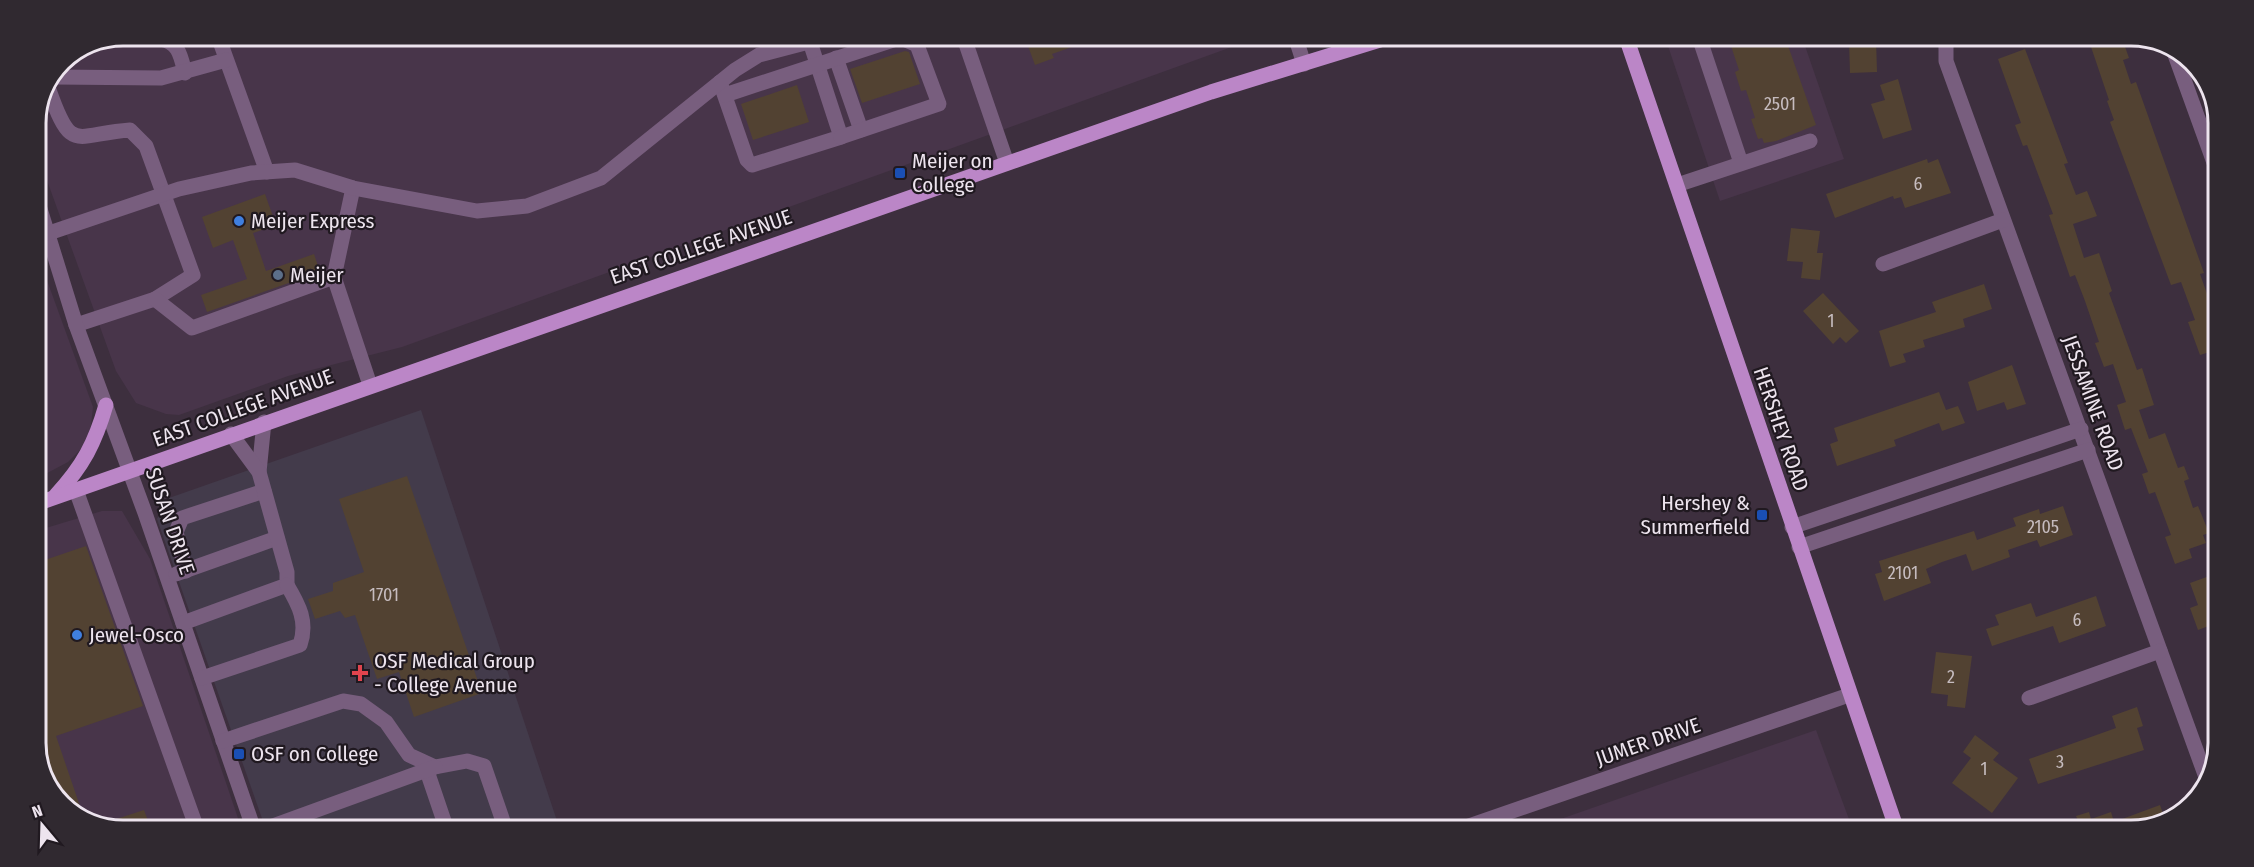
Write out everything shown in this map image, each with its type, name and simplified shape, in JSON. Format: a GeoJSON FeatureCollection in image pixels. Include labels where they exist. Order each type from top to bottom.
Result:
{"type":"FeatureCollection","features":[{"type":"Feature","properties":{"kind":"main road","name":"EAST COLLEGE AVENUE"},"geometry":{"type":"LineString","coordinates":[[47,500],[264,422],[1211,92],[1361,46]]}},
{"type":"Feature","properties":{"kind":"main road","name":"HERSHEY ROAD"},"geometry":{"type":"LineString","coordinates":[[1629,46],[1849,696],[1893,820]]}},
{"type":"Feature","properties":{"kind":"main road"},"geometry":{"type":"LineString","coordinates":[[53,498],[80,469],[98,433],[106,405]]}},
{"type":"Feature","properties":{"kind":"street"},"geometry":{"type":"LineString","coordinates":[[177,46],[185,73]]}},
{"type":"Feature","properties":{"kind":"street"},"geometry":{"type":"LineString","coordinates":[[221,46],[267,172]]}},
{"type":"Feature","properties":{"kind":"street"},"geometry":{"type":"LineString","coordinates":[[49,232],[163,194],[267,172],[295,170],[353,188],[477,211],[527,206],[602,178],[723,89],[759,55],[794,46]]}},
{"type":"Feature","properties":{"kind":"street"},"geometry":{"type":"LineString","coordinates":[[817,46],[818,65],[841,137]]}},
{"type":"Feature","properties":{"kind":"street"},"geometry":{"type":"LineString","coordinates":[[723,89],[818,65],[874,46]]}},
{"type":"Feature","properties":{"kind":"street"},"geometry":{"type":"LineString","coordinates":[[723,89],[747,160],[752,165],[939,104],[917,46]]}},
{"type":"Feature","properties":{"kind":"street"},"geometry":{"type":"LineString","coordinates":[[967,46],[1007,163]]}},
{"type":"Feature","properties":{"kind":"street"},"geometry":{"type":"LineString","coordinates":[[1298,46],[1304,64]]}},
{"type":"Feature","properties":{"kind":"street"},"geometry":{"type":"LineString","coordinates":[[1702,46],[1741,163]]}},
{"type":"Feature","properties":{"kind":"street","name":"JESSAMINE ROAD"},"geometry":{"type":"LineString","coordinates":[[1946,46],[1946,61],[2203,769]]}},
{"type":"Feature","properties":{"kind":"street"},"geometry":{"type":"LineString","coordinates":[[836,58],[861,130]]}},
{"type":"Feature","properties":{"kind":"street"},"geometry":{"type":"LineString","coordinates":[[63,77],[161,78],[226,60]]}},
{"type":"Feature","properties":{"kind":"street"},"geometry":{"type":"LineString","coordinates":[[2178,63],[2207,143]]}},
{"type":"Feature","properties":{"kind":"street"},"geometry":{"type":"LineString","coordinates":[[51,96],[64,128],[73,134],[87,138],[130,130],[139,137],[146,146],[193,275],[155,299],[76,325]]}},
{"type":"Feature","properties":{"kind":"street"},"geometry":{"type":"LineString","coordinates":[[1677,185],[1810,141]]}},
{"type":"Feature","properties":{"kind":"street"},"geometry":{"type":"LineString","coordinates":[[353,188],[334,277],[370,385]]}},
{"type":"Feature","properties":{"kind":"street"},"geometry":{"type":"LineString","coordinates":[[1883,264],[2004,220]]}},
{"type":"Feature","properties":{"kind":"street","name":"SUSAN DRIVE"},"geometry":{"type":"LineString","coordinates":[[46,224],[76,325],[130,471],[251,820]]}},
{"type":"Feature","properties":{"kind":"street"},"geometry":{"type":"LineString","coordinates":[[155,299],[192,328],[334,277]]}},
{"type":"Feature","properties":{"kind":"street"},"geometry":{"type":"LineString","coordinates":[[258,472],[264,422]]}},
{"type":"Feature","properties":{"kind":"street"},"geometry":{"type":"LineString","coordinates":[[1792,527],[2081,429]]}},
{"type":"Feature","properties":{"kind":"street"},"geometry":{"type":"LineString","coordinates":[[202,678],[300,645],[305,631],[298,603],[287,585],[287,572],[258,472],[231,434]]}},
{"type":"Feature","properties":{"kind":"street"},"geometry":{"type":"LineString","coordinates":[[1798,546],[2088,450]]}},
{"type":"Feature","properties":{"kind":"street"},"geometry":{"type":"LineString","coordinates":[[1916,485],[1923,505]]}},
{"type":"Feature","properties":{"kind":"street"},"geometry":{"type":"LineString","coordinates":[[76,490],[194,820]]}},
{"type":"Feature","properties":{"kind":"street"},"geometry":{"type":"LineString","coordinates":[[186,571],[176,532],[182,518],[264,491]]}},
{"type":"Feature","properties":{"kind":"street"},"geometry":{"type":"LineString","coordinates":[[167,577],[277,538]]}},
{"type":"Feature","properties":{"kind":"street"},"geometry":{"type":"LineString","coordinates":[[183,623],[287,585]]}},
{"type":"Feature","properties":{"kind":"street"},"geometry":{"type":"LineString","coordinates":[[2029,698],[2160,651]]}},
{"type":"Feature","properties":{"kind":"street","name":"JUMER DRIVE"},"geometry":{"type":"LineString","coordinates":[[1486,820],[1849,696]]}},
{"type":"Feature","properties":{"kind":"street"},"geometry":{"type":"LineString","coordinates":[[223,741],[343,701],[361,704],[386,722],[410,755],[431,769],[444,820]]}},
{"type":"Feature","properties":{"kind":"street"},"geometry":{"type":"LineString","coordinates":[[301,820],[431,769],[467,761],[484,766],[503,820]]}},
{"type":"Feature","properties":{"kind":"shaded area"},"geometry":{"type":"Polygon","coordinates":[[[124,46],[1234,46],[402,347],[288,376],[179,415],[166,414],[136,403],[116,371],[46,178],[46,124],[52,94],[69,69],[94,52],[124,46]]]}},
{"type":"Feature","properties":{"kind":"shaded area"},"geometry":{"type":"Polygon","coordinates":[[[1668,46],[1805,46],[1844,159],[1720,201],[1668,46]]]}},
{"type":"Feature","properties":{"kind":"shaded area"},"geometry":{"type":"Polygon","coordinates":[[[46,278],[93,407],[90,434],[82,448],[68,462],[47,473],[46,278]]]}},
{"type":"Feature","properties":{"kind":"shaded area","name":"OSF Medical Group - College Avenue"},"geometry":{"type":"Polygon","coordinates":[[[421,410],[557,820],[263,820],[157,519],[169,498],[421,410]]]}},
{"type":"Feature","properties":{"kind":"shaded area"},"geometry":{"type":"Polygon","coordinates":[[[102,511],[122,511],[150,559],[239,820],[124,820],[109,819],[90,813],[72,801],[72,795],[66,795],[62,790],[52,773],[47,748],[47,528],[102,511]]]}},
{"type":"Feature","properties":{"kind":"shaded area"},"geometry":{"type":"Polygon","coordinates":[[[1816,730],[1849,820],[1558,820],[1816,730]]]}},
{"type":"Feature","properties":{"kind":"building"},"geometry":{"type":"Polygon","coordinates":[[[1028,46],[1075,46],[1052,54],[1054,58],[1035,65],[1028,46]]]}},
{"type":"Feature","properties":{"kind":"building"},"geometry":{"type":"Polygon","coordinates":[[[1731,46],[1788,46],[1816,125],[1776,141],[1764,143],[1762,138],[1758,139],[1751,119],[1755,118],[1746,90],[1741,91],[1735,72],[1739,70],[1731,46]]]}},
{"type":"Feature","properties":{"kind":"building"},"geometry":{"type":"Polygon","coordinates":[[[1849,46],[1876,46],[1877,72],[1850,73],[1849,46]]]}},
{"type":"Feature","properties":{"kind":"building"},"geometry":{"type":"Polygon","coordinates":[[[2091,46],[2125,46],[2129,58],[2123,60],[2131,84],[2136,82],[2204,273],[2200,274],[2207,294],[2207,353],[2200,355],[2188,322],[2195,320],[2181,282],[2171,285],[2110,122],[2114,120],[2107,101],[2109,100],[2091,46]]]}},
{"type":"Feature","properties":{"kind":"building"},"geometry":{"type":"Polygon","coordinates":[[[2025,49],[2068,163],[2064,164],[2076,195],[2087,191],[2097,216],[2073,224],[2084,258],[2099,253],[2112,291],[2109,293],[2137,370],[2142,368],[2154,405],[2139,410],[2149,439],[2165,433],[2178,468],[2184,466],[2189,479],[2184,481],[2193,508],[2198,506],[2208,530],[2208,533],[2203,535],[2206,543],[2189,549],[2192,558],[2175,564],[2165,537],[2171,535],[2155,492],[2149,494],[2142,474],[2148,472],[2131,428],[2125,430],[2117,405],[2126,402],[2113,364],[2104,367],[2095,343],[2099,342],[2085,301],[2075,275],[2070,277],[2049,215],[2053,214],[2027,145],[2023,146],[2015,125],[2021,123],[1998,59],[2025,49]]]}},
{"type":"Feature","properties":{"kind":"building"},"geometry":{"type":"Polygon","coordinates":[[[905,51],[909,52],[920,84],[862,103],[850,69],[905,51]]]}},
{"type":"Feature","properties":{"kind":"building"},"geometry":{"type":"Polygon","coordinates":[[[1898,79],[1912,130],[1883,139],[1871,104],[1885,100],[1880,85],[1898,79]]]}},
{"type":"Feature","properties":{"kind":"building"},"geometry":{"type":"Polygon","coordinates":[[[797,85],[809,122],[753,140],[741,104],[797,85]]]}},
{"type":"Feature","properties":{"kind":"building"},"geometry":{"type":"Polygon","coordinates":[[[1927,159],[1928,163],[1938,159],[1951,193],[1905,208],[1901,197],[1894,199],[1893,196],[1835,218],[1826,194],[1927,159]]]}},
{"type":"Feature","properties":{"kind":"building"},"geometry":{"type":"Polygon","coordinates":[[[265,194],[276,225],[253,233],[266,271],[314,254],[320,272],[207,312],[201,295],[247,279],[233,240],[213,248],[202,217],[265,194]]]}},
{"type":"Feature","properties":{"kind":"building"},"geometry":{"type":"Polygon","coordinates":[[[1791,228],[1820,231],[1817,253],[1823,253],[1820,280],[1801,278],[1803,262],[1787,261],[1791,228]]]}},
{"type":"Feature","properties":{"kind":"building"},"geometry":{"type":"Polygon","coordinates":[[[1984,284],[1992,309],[1963,319],[1965,327],[1923,340],[1925,347],[1903,354],[1906,362],[1890,367],[1879,331],[1936,312],[1932,302],[1984,284]]]}},
{"type":"Feature","properties":{"kind":"building"},"geometry":{"type":"Polygon","coordinates":[[[1823,293],[1859,331],[1846,343],[1840,337],[1833,344],[1803,311],[1823,293]]]}},
{"type":"Feature","properties":{"kind":"building"},"geometry":{"type":"Polygon","coordinates":[[[2012,365],[2026,404],[2007,410],[2004,402],[1977,411],[1968,382],[2012,365]]]}},
{"type":"Feature","properties":{"kind":"building"},"geometry":{"type":"Polygon","coordinates":[[[1939,392],[1946,410],[1958,406],[1965,423],[1942,431],[1939,423],[1894,440],[1896,446],[1837,466],[1830,444],[1838,441],[1834,428],[1939,392]]]}},
{"type":"Feature","properties":{"kind":"building"},"geometry":{"type":"Polygon","coordinates":[[[407,476],[482,693],[414,717],[399,672],[377,679],[355,615],[345,618],[340,611],[315,619],[308,599],[333,591],[333,583],[364,572],[339,499],[407,476]]]}},
{"type":"Feature","properties":{"kind":"building"},"geometry":{"type":"Polygon","coordinates":[[[2063,506],[2073,535],[2040,547],[2037,540],[2008,550],[2010,557],[1972,571],[1966,554],[1942,562],[1926,569],[1931,583],[1884,601],[1875,574],[1882,572],[1879,561],[1974,531],[1977,540],[2016,526],[2013,518],[2039,509],[2040,514],[2063,506]]]}},
{"type":"Feature","properties":{"kind":"building","name":"Jewel-Osco"},"geometry":{"type":"Polygon","coordinates":[[[86,546],[143,706],[56,736],[80,807],[72,801],[72,795],[66,795],[57,782],[49,763],[47,748],[47,559],[86,546]]]}},
{"type":"Feature","properties":{"kind":"building"},"geometry":{"type":"Polygon","coordinates":[[[2208,577],[2208,626],[2198,630],[2190,608],[2198,605],[2190,583],[2208,577]]]}},
{"type":"Feature","properties":{"kind":"building"},"geometry":{"type":"Polygon","coordinates":[[[2096,596],[2106,626],[2059,643],[2053,626],[1992,646],[1986,629],[1999,625],[1995,615],[2031,603],[2036,617],[2096,596]]]}},
{"type":"Feature","properties":{"kind":"building"},"geometry":{"type":"Polygon","coordinates":[[[1936,652],[1972,656],[1965,708],[1947,706],[1948,695],[1931,693],[1936,652]]]}},
{"type":"Feature","properties":{"kind":"building"},"geometry":{"type":"Polygon","coordinates":[[[2137,707],[2143,726],[2137,728],[2144,750],[2038,784],[2029,759],[2116,728],[2112,716],[2137,707]]]}},
{"type":"Feature","properties":{"kind":"building"},"geometry":{"type":"Polygon","coordinates":[[[1975,735],[1999,753],[1993,760],[2018,778],[1992,813],[1952,783],[1971,758],[1963,752],[1975,735]]]}},
{"type":"Feature","properties":{"kind":"building"},"geometry":{"type":"Polygon","coordinates":[[[2160,805],[2163,813],[2145,819],[2119,820],[2160,805]]]}},
{"type":"Feature","properties":{"kind":"building"},"geometry":{"type":"Polygon","coordinates":[[[144,810],[148,820],[124,820],[115,819],[144,810]]]}},
{"type":"Feature","properties":{"kind":"building"},"geometry":{"type":"Polygon","coordinates":[[[2089,812],[2091,819],[2111,812],[2113,820],[2078,820],[2076,816],[2089,812]]]}},
{"type":"Feature","properties":{"kind":"place","name":"Meijer on College"},"geometry":{"type":"Point","coordinates":[900,173]}},
{"type":"Feature","properties":{"kind":"place","name":"Meijer Express"},"geometry":{"type":"Point","coordinates":[239,221]}},
{"type":"Feature","properties":{"kind":"place","name":"Meijer"},"geometry":{"type":"Point","coordinates":[278,275]}},
{"type":"Feature","properties":{"kind":"place","name":"Hershey & Summerfield"},"geometry":{"type":"Point","coordinates":[1762,515]}},
{"type":"Feature","properties":{"kind":"place","name":"Jewel-Osco"},"geometry":{"type":"Point","coordinates":[77,635]}},
{"type":"Feature","properties":{"kind":"place","name":"OSF Medical Group - College Avenue"},"geometry":{"type":"Point","coordinates":[360,673]}},
{"type":"Feature","properties":{"kind":"place","name":"OSF on College"},"geometry":{"type":"Point","coordinates":[239,754]}}]}
